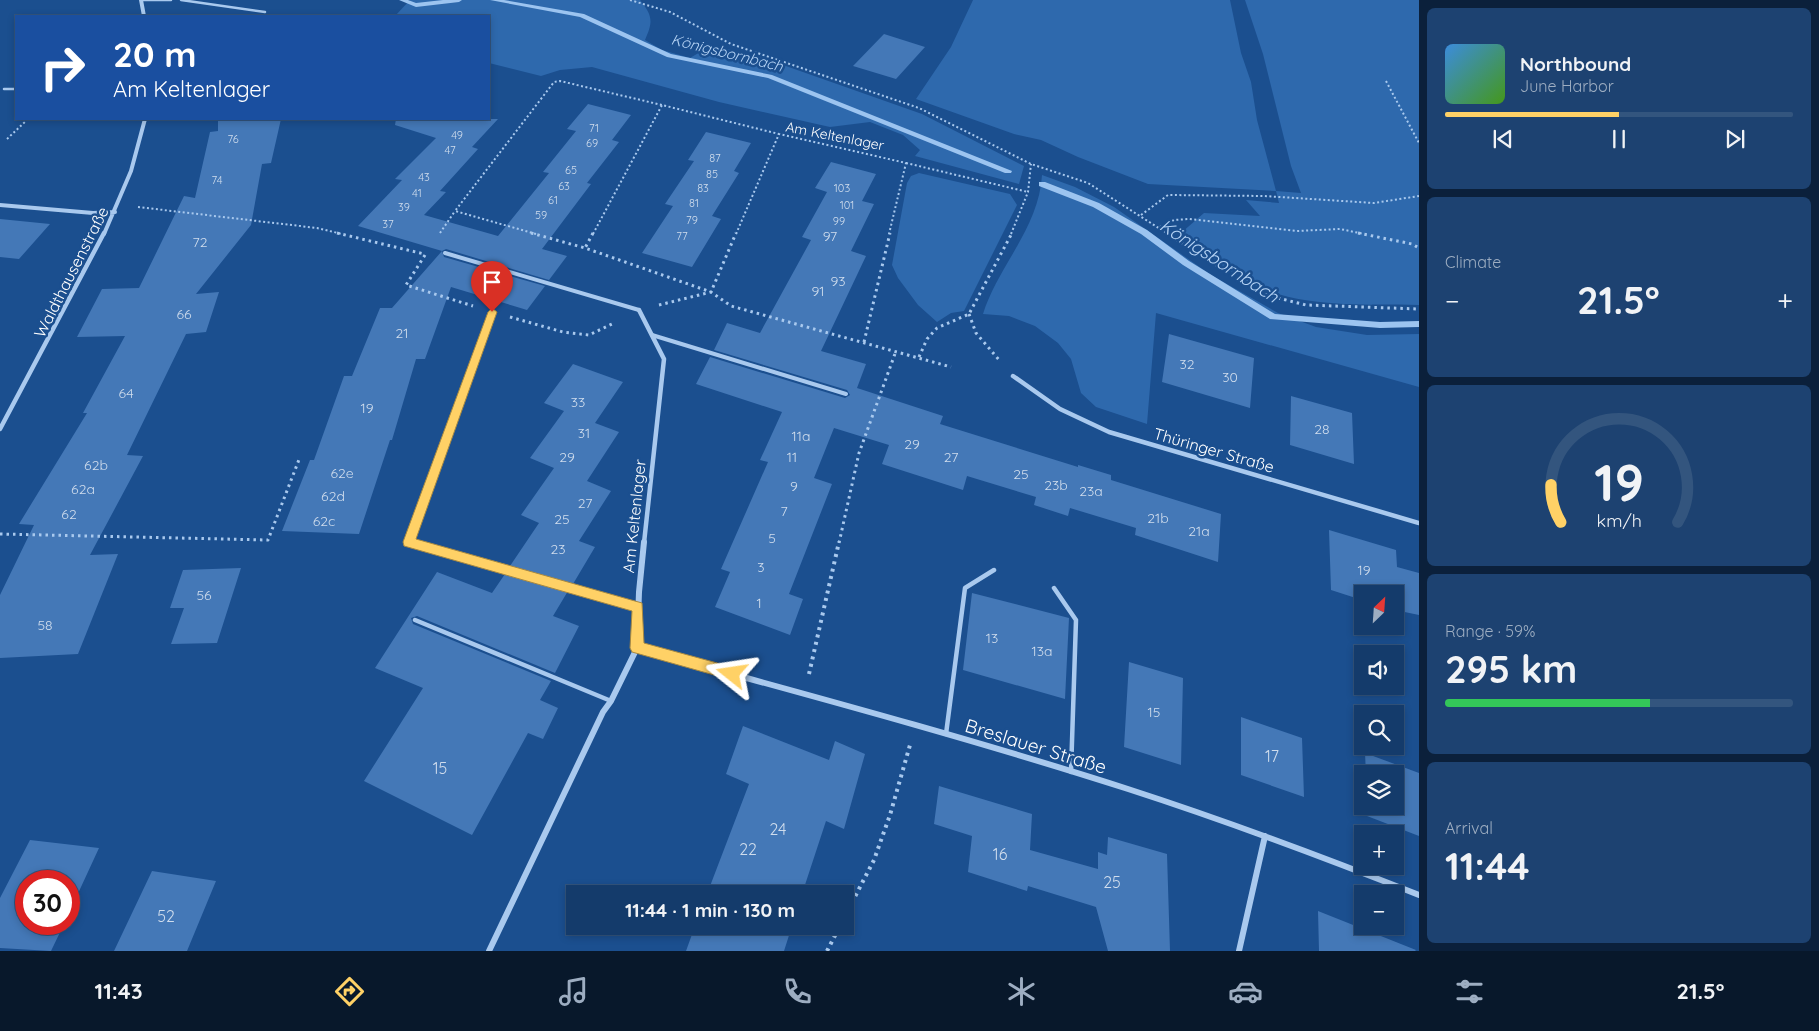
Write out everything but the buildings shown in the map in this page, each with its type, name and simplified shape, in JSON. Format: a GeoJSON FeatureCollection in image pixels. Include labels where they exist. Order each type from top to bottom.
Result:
{"type":"FeatureCollection","features":[{"type":"Feature","properties":{"kind":"street"},"geometry":{"type":"LineString","coordinates":[[141,0],[144,15]]}},
{"type":"Feature","properties":{"kind":"street","name":"Waldthausenstraße"},"geometry":{"type":"LineString","coordinates":[[0,429],[55,334],[116,212],[139,149],[145,120]]}},
{"type":"Feature","properties":{"kind":"street"},"geometry":{"type":"LineString","coordinates":[[0,205],[93,213],[116,212]]}},
{"type":"Feature","properties":{"kind":"street","name":"Am Keltenlager"},"geometry":{"type":"LineString","coordinates":[[489,951],[603,712],[611,701],[637,648],[638,607],[664,359],[639,310]]}},
{"type":"Feature","properties":{"kind":"street","name":"Thüringer Straße"},"geometry":{"type":"LineString","coordinates":[[1012,376],[1060,409],[1109,432],[1419,523]]}},
{"type":"Feature","properties":{"kind":"street","name":"Breslauer Straße"},"geometry":{"type":"LineString","coordinates":[[637,648],[946,734],[1190,808],[1325,856],[1419,895]]}},
{"type":"Feature","properties":{"kind":"street"},"geometry":{"type":"LineString","coordinates":[[1239,951],[1265,836]]}},
{"type":"Feature","properties":{"kind":"lane"},"geometry":{"type":"LineString","coordinates":[[141,0],[171,0]]}},
{"type":"Feature","properties":{"kind":"lane"},"geometry":{"type":"LineString","coordinates":[[181,0],[264,12]]}},
{"type":"Feature","properties":{"kind":"lane"},"geometry":{"type":"LineString","coordinates":[[4,89],[15,89]]}},
{"type":"Feature","properties":{"kind":"lane"},"geometry":{"type":"LineString","coordinates":[[445,253],[639,310]]}},
{"type":"Feature","properties":{"kind":"lane"},"geometry":{"type":"LineString","coordinates":[[492,312],[409,542],[638,607]]}},
{"type":"Feature","properties":{"kind":"lane"},"geometry":{"type":"LineString","coordinates":[[652,335],[846,394]]}},
{"type":"Feature","properties":{"kind":"lane"},"geometry":{"type":"LineString","coordinates":[[946,734],[965,588],[994,570]]}},
{"type":"Feature","properties":{"kind":"lane"},"geometry":{"type":"LineString","coordinates":[[1054,588],[1076,620],[1072,772]]}},
{"type":"Feature","properties":{"kind":"lane"},"geometry":{"type":"LineString","coordinates":[[416,620],[611,701]]}},
{"type":"Feature","properties":{"kind":"path"},"geometry":{"type":"LineString","coordinates":[[630,0],[646,2],[669,10],[688,19],[711,36],[731,44],[919,108],[1031,164],[1088,183],[1160,227],[1262,294],[1306,305],[1419,309]]}},
{"type":"Feature","properties":{"kind":"path"},"geometry":{"type":"LineString","coordinates":[[780,134],[560,81],[554,82],[455,211],[585,248],[711,292],[731,306],[951,367]]}},
{"type":"Feature","properties":{"kind":"path"},"geometry":{"type":"LineString","coordinates":[[1386,81],[1419,143]]}},
{"type":"Feature","properties":{"kind":"path"},"geometry":{"type":"LineString","coordinates":[[585,248],[662,105]]}},
{"type":"Feature","properties":{"kind":"path"},"geometry":{"type":"LineString","coordinates":[[8,139],[27,120]]}},
{"type":"Feature","properties":{"kind":"path","name":"Am Keltenlager"},"geometry":{"type":"LineString","coordinates":[[711,292],[780,134],[1028,192]]}},
{"type":"Feature","properties":{"kind":"path"},"geometry":{"type":"LineString","coordinates":[[864,342],[906,163]]}},
{"type":"Feature","properties":{"kind":"path"},"geometry":{"type":"LineString","coordinates":[[919,357],[931,331],[944,322],[969,314],[1005,249],[1028,192],[1031,164]]}},
{"type":"Feature","properties":{"kind":"path"},"geometry":{"type":"LineString","coordinates":[[1141,215],[1168,195],[1264,196],[1374,203],[1419,196]]}},
{"type":"Feature","properties":{"kind":"path"},"geometry":{"type":"LineString","coordinates":[[136,207],[177,210],[317,228],[425,254],[445,253]]}},
{"type":"Feature","properties":{"kind":"path"},"geometry":{"type":"LineString","coordinates":[[1160,227],[1174,220],[1188,219],[1297,231],[1340,229],[1412,244],[1419,248]]}},
{"type":"Feature","properties":{"kind":"path"},"geometry":{"type":"LineString","coordinates":[[639,310],[711,292]]}},
{"type":"Feature","properties":{"kind":"path"},"geometry":{"type":"LineString","coordinates":[[969,314],[976,333],[1012,376]]}},
{"type":"Feature","properties":{"kind":"path"},"geometry":{"type":"LineString","coordinates":[[805,694],[859,453],[896,351]]}},
{"type":"Feature","properties":{"kind":"path"},"geometry":{"type":"LineString","coordinates":[[0,534],[268,540],[300,457]]}},
{"type":"Feature","properties":{"kind":"path"},"geometry":{"type":"LineString","coordinates":[[854,899],[874,860],[890,815],[916,726]]}},
{"type":"Feature","properties":{"kind":"path"},"geometry":{"type":"LineString","coordinates":[[827,951],[835,935]]}},
{"type":"Feature","properties":{"kind":"shaded area"},"geometry":{"type":"Polygon","coordinates":[[[410,0],[640,0],[647,10],[650,19],[645,40],[662,50],[690,58],[712,45],[766,59],[922,114],[1024,166],[1019,184],[915,156],[920,150],[903,135],[870,122],[830,127],[719,102],[592,67],[560,70],[541,76],[490,63],[490,15],[396,15],[410,0]]]}},
{"type":"Feature","properties":{"kind":"shaded area"},"geometry":{"type":"Polygon","coordinates":[[[973,0],[1230,0],[1241,53],[1251,82],[1257,120],[1276,191],[1148,184],[1078,157],[1041,140],[1014,134],[916,99],[951,47],[973,0]]]}},
{"type":"Feature","properties":{"kind":"shaded area"},"geometry":{"type":"Polygon","coordinates":[[[1245,0],[1419,0],[1419,305],[1340,304],[1282,295],[1263,289],[1241,278],[1181,233],[1204,213],[1260,216],[1246,200],[1279,203],[1276,191],[1301,193],[1291,166],[1263,54],[1245,0]]]}},
{"type":"Feature","properties":{"kind":"shaded area"},"geometry":{"type":"Polygon","coordinates":[[[919,173],[1010,194],[1017,205],[964,311],[951,313],[937,322],[918,305],[898,278],[892,265],[907,183],[911,176],[919,173]]]}},
{"type":"Feature","properties":{"kind":"shaded area"},"geometry":{"type":"Polygon","coordinates":[[[1042,175],[1075,187],[1114,207],[1211,275],[1278,313],[1316,327],[1367,335],[1419,334],[1419,387],[1156,313],[1147,424],[1096,407],[1081,393],[1071,359],[1058,343],[1035,326],[1009,316],[983,314],[998,279],[1034,212],[1042,175]]]}},
{"type":"Feature","properties":{"kind":"waterway","name":"Königsbornbach"},"geometry":{"type":"LineString","coordinates":[[402,0],[416,5],[459,0]]}},
{"type":"Feature","properties":{"kind":"waterway","name":"Königsbornbach"},"geometry":{"type":"LineString","coordinates":[[493,0],[582,15],[669,56],[770,76],[1008,171]]}},
{"type":"Feature","properties":{"kind":"waterway","name":"Königsbornbach"},"geometry":{"type":"LineString","coordinates":[[1042,184],[1096,205],[1144,232],[1186,263],[1273,317],[1380,325],[1419,324]]}},
{"type":"Feature","properties":{"kind":"route"},"geometry":{"type":"LineString","coordinates":[[492,312],[409,542],[638,607],[637,648],[732,674]]}}]}
